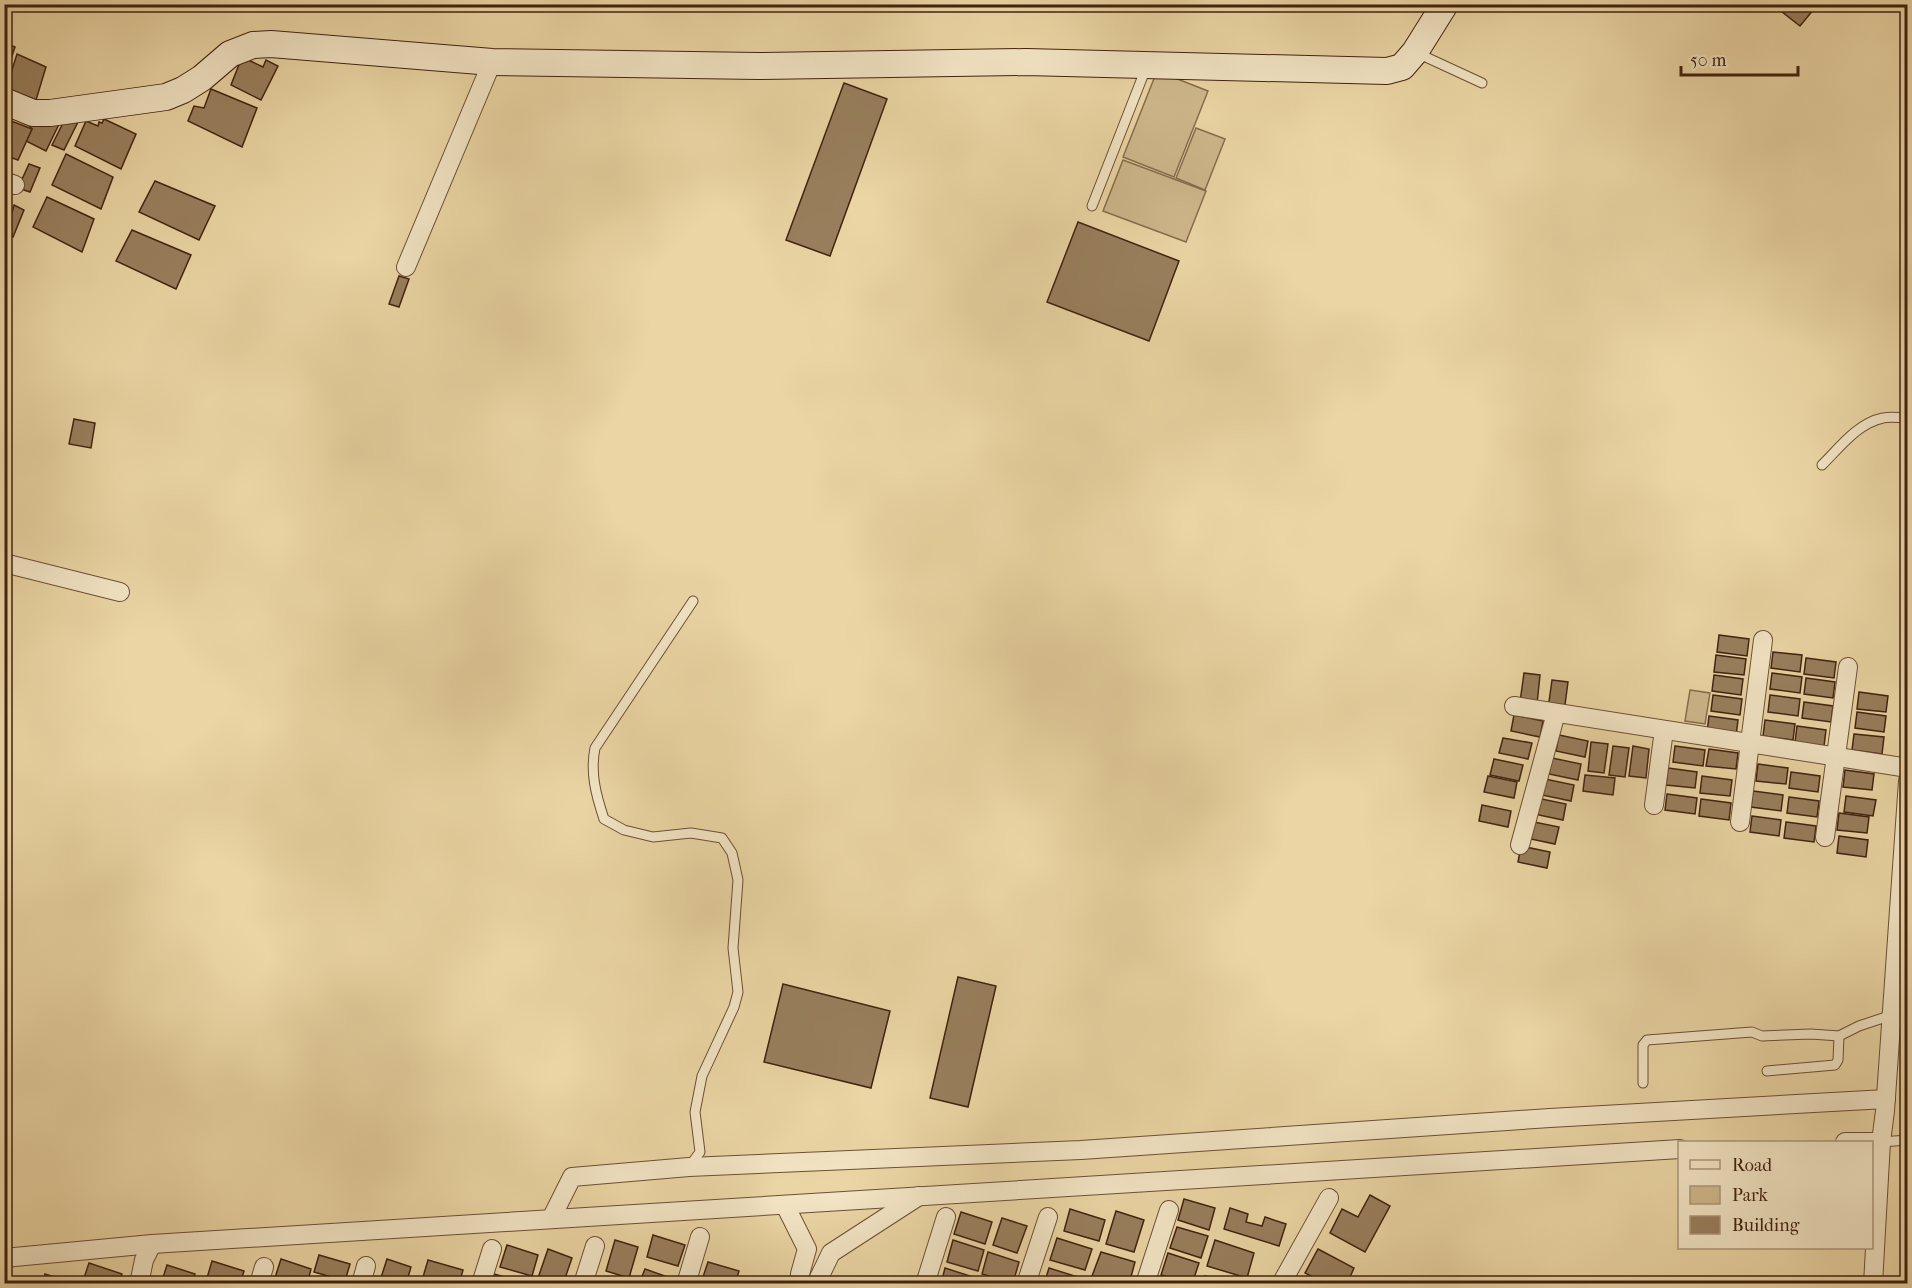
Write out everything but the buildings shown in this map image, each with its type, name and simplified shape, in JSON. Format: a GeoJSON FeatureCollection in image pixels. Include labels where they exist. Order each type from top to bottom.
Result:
{"type":"FeatureCollection","features":[{"type":"Feature","properties":{"kind":"street"},"geometry":{"type":"LineString","coordinates":[[5,102],[33,112],[50,113],[166,97],[202,78],[230,54],[253,45],[271,44],[492,62],[758,66],[1026,62],[1387,72],[1402,67],[1415,52],[1445,4]]}},
{"type":"Feature","properties":{"kind":"street"},"geometry":{"type":"LineString","coordinates":[[406,267],[492,62]]}},
{"type":"Feature","properties":{"kind":"street"},"geometry":{"type":"LineString","coordinates":[[4,563],[120,592]]}},
{"type":"Feature","properties":{"kind":"street"},"geometry":{"type":"LineString","coordinates":[[1740,822],[1763,640]]}},
{"type":"Feature","properties":{"kind":"street"},"geometry":{"type":"LineString","coordinates":[[1825,837],[1848,667]]}},
{"type":"Feature","properties":{"kind":"street"},"geometry":{"type":"LineString","coordinates":[[1514,706],[1908,768]]}},
{"type":"Feature","properties":{"kind":"street"},"geometry":{"type":"LineString","coordinates":[[1520,845],[1556,713]]}},
{"type":"Feature","properties":{"kind":"street"},"geometry":{"type":"LineString","coordinates":[[1654,805],[1664,730]]}},
{"type":"Feature","properties":{"kind":"street"},"geometry":{"type":"LineString","coordinates":[[1873,1284],[1881,1142],[1908,781]]}},
{"type":"Feature","properties":{"kind":"street"},"geometry":{"type":"LineString","coordinates":[[551,1219],[572,1177],[689,1167],[1081,1150],[1886,1099]]}},
{"type":"Feature","properties":{"kind":"street"},"geometry":{"type":"LineString","coordinates":[[1873,1142],[1881,1142]]}},
{"type":"Feature","properties":{"kind":"street"},"geometry":{"type":"LineString","coordinates":[[4,1258],[152,1244],[1678,1149]]}},
{"type":"Feature","properties":{"kind":"street"},"geometry":{"type":"LineString","coordinates":[[816,1284],[831,1253],[920,1195]]}},
{"type":"Feature","properties":{"kind":"street"},"geometry":{"type":"LineString","coordinates":[[1281,1284],[1329,1198]]}},
{"type":"Feature","properties":{"kind":"street"},"geometry":{"type":"LineString","coordinates":[[785,1204],[807,1249],[800,1274],[800,1284]]}},
{"type":"Feature","properties":{"kind":"street"},"geometry":{"type":"LineString","coordinates":[[1145,1284],[1169,1210]]}},
{"type":"Feature","properties":{"kind":"street"},"geometry":{"type":"LineString","coordinates":[[925,1284],[946,1217]]}},
{"type":"Feature","properties":{"kind":"street"},"geometry":{"type":"LineString","coordinates":[[1026,1284],[1048,1217]]}},
{"type":"Feature","properties":{"kind":"street"},"geometry":{"type":"LineString","coordinates":[[686,1284],[700,1237]]}},
{"type":"Feature","properties":{"kind":"street"},"geometry":{"type":"LineString","coordinates":[[139,1284],[144,1260],[152,1244]]}},
{"type":"Feature","properties":{"kind":"street"},"geometry":{"type":"LineString","coordinates":[[583,1284],[595,1246]]}},
{"type":"Feature","properties":{"kind":"street"},"geometry":{"type":"LineString","coordinates":[[481,1284],[492,1249]]}},
{"type":"Feature","properties":{"kind":"lane"},"geometry":{"type":"LineString","coordinates":[[1415,52],[1482,83]]}},
{"type":"Feature","properties":{"kind":"lane"},"geometry":{"type":"LineString","coordinates":[[1092,206],[1147,66]]}},
{"type":"Feature","properties":{"kind":"lane"},"geometry":{"type":"LineString","coordinates":[[1822,465],[1851,436],[1868,423],[1885,417],[1908,418]]}},
{"type":"Feature","properties":{"kind":"lane"},"geometry":{"type":"LineString","coordinates":[[689,1167],[700,1152],[695,1112],[702,1076],[734,1007],[738,992],[733,948],[738,880],[732,853],[722,838],[691,833],[653,837],[624,830],[604,819],[596,796],[592,766],[595,748],[693,601]]}},
{"type":"Feature","properties":{"kind":"lane"},"geometry":{"type":"LineString","coordinates":[[1643,1083],[1642,1045],[1647,1040],[1752,1032],[1762,1036],[1811,1034],[1839,1036],[1859,1026],[1892,1015]]}},
{"type":"Feature","properties":{"kind":"lane"},"geometry":{"type":"LineString","coordinates":[[1767,1071],[1835,1065],[1838,1060],[1839,1036]]}},
{"type":"Feature","properties":{"kind":"lane"},"geometry":{"type":"LineString","coordinates":[[1881,1142],[1908,1140]]}},
{"type":"Feature","properties":{"kind":"green space"},"geometry":{"type":"Polygon","coordinates":[[[1157,71],[1208,91],[1174,177],[1123,157],[1157,71]]]}},
{"type":"Feature","properties":{"kind":"green space"},"geometry":{"type":"Polygon","coordinates":[[[1196,128],[1225,139],[1205,190],[1176,178],[1196,128]]]}},
{"type":"Feature","properties":{"kind":"green space"},"geometry":{"type":"Polygon","coordinates":[[[1123,160],[1206,191],[1186,242],[1103,211],[1123,160]]]}},
{"type":"Feature","properties":{"kind":"green space"},"geometry":{"type":"Polygon","coordinates":[[[1690,690],[1710,693],[1705,724],[1685,721],[1690,690]]]}}]}
